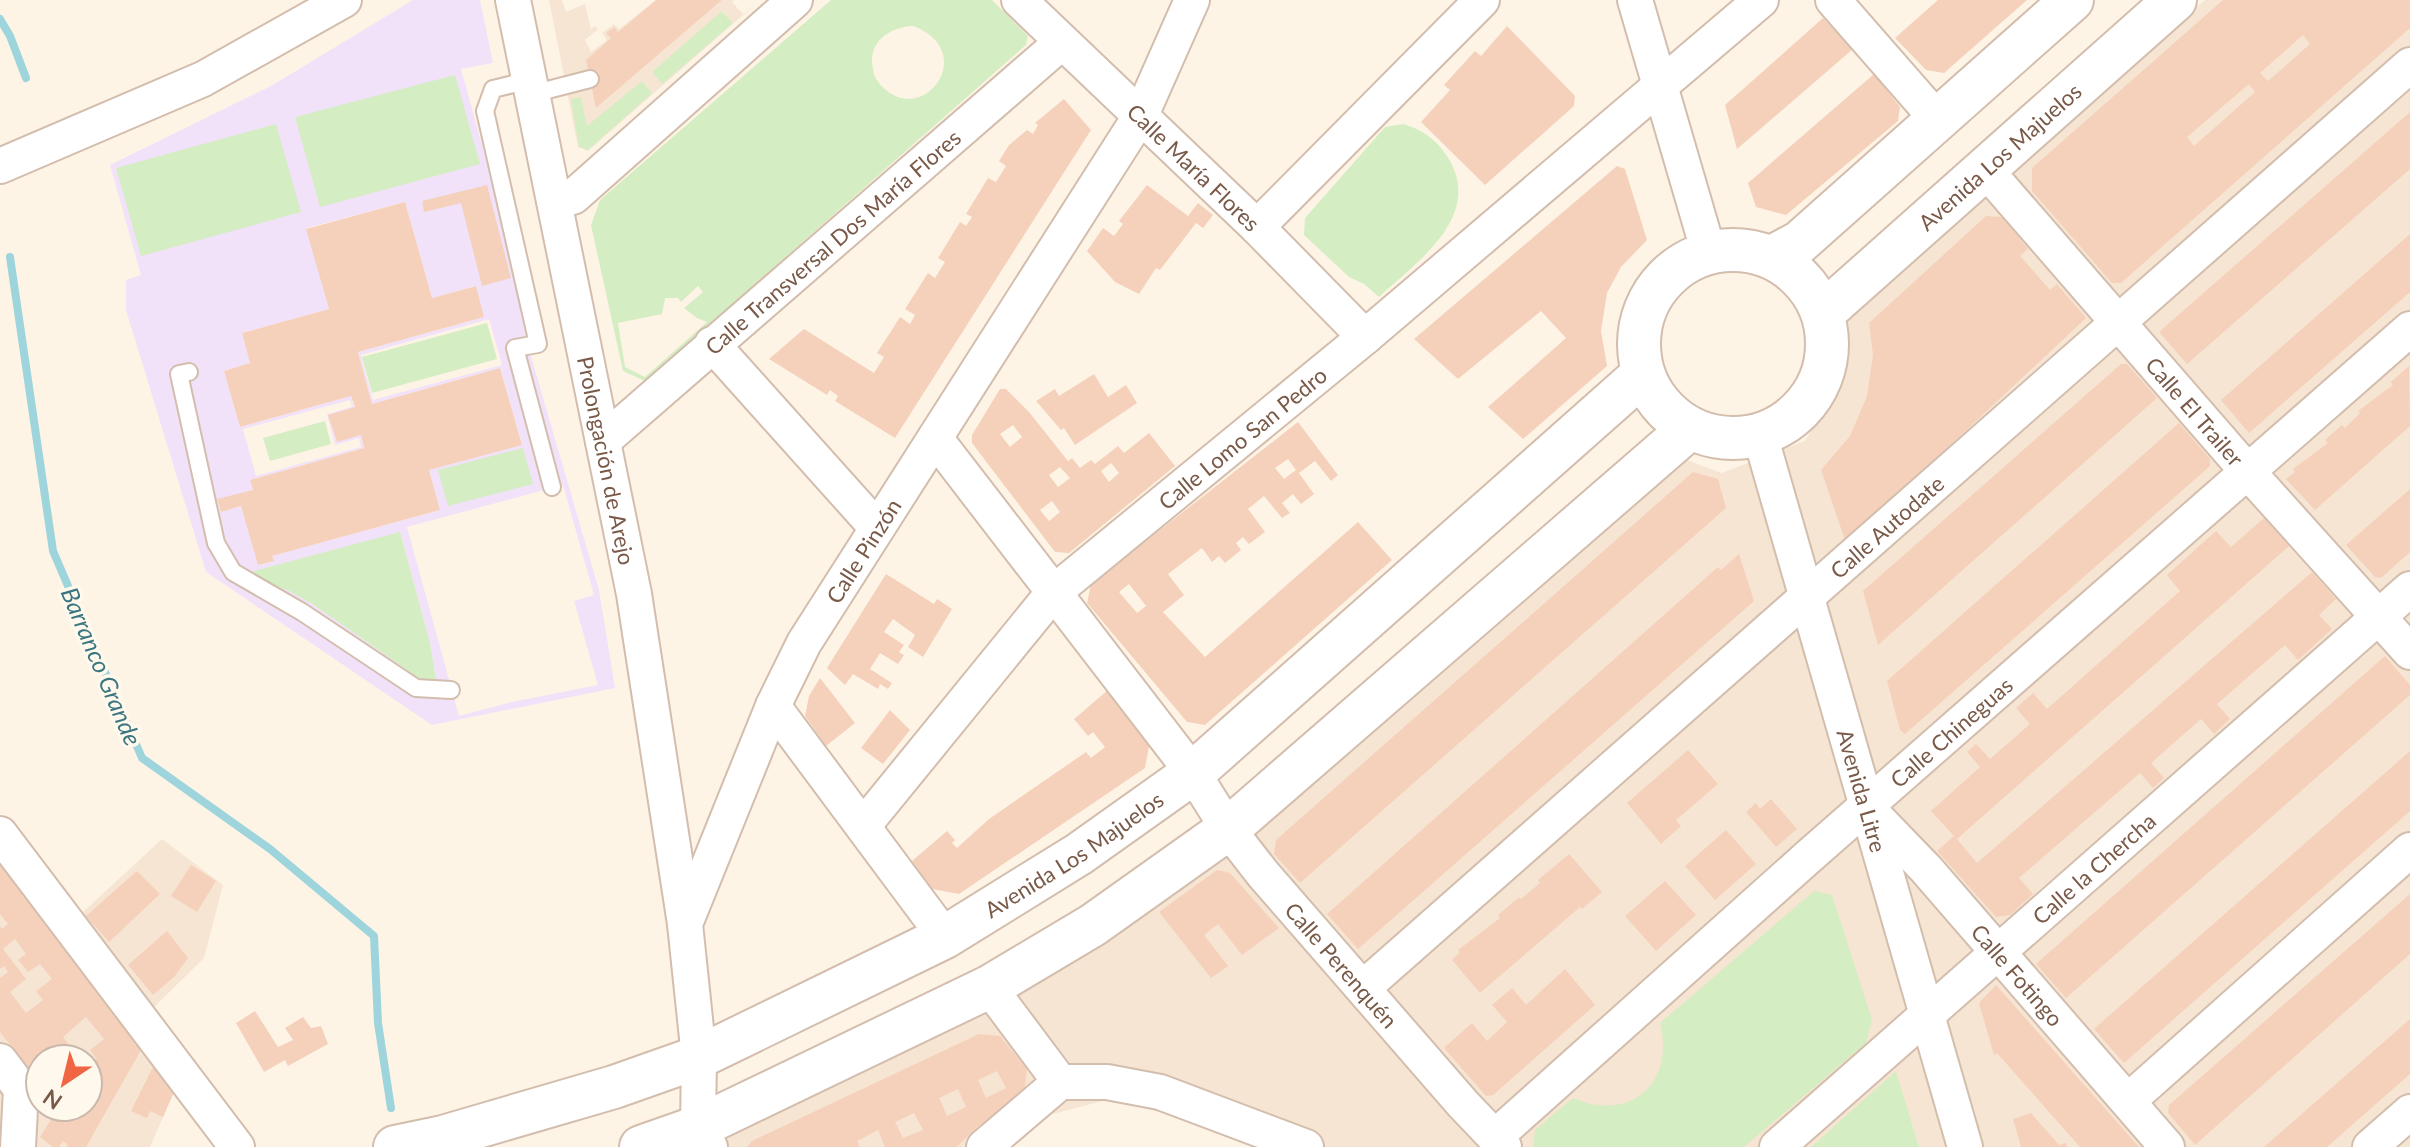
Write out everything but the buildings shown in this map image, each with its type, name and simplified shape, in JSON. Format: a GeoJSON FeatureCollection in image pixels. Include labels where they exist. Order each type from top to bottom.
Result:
{"type":"FeatureCollection","features":[{"type":"Feature","properties":{"kind":"street"},"geometry":{"type":"LineString","coordinates":[[0,166],[203,79],[344,0]]}},
{"type":"Feature","properties":{"kind":"street","name":"Prolongación de Arejo"},"geometry":{"type":"LineString","coordinates":[[513,0],[634,594],[685,924]]}},
{"type":"Feature","properties":{"kind":"street"},"geometry":{"type":"LineString","coordinates":[[554,200],[573,197],[795,0]]}},
{"type":"Feature","properties":{"kind":"street","name":"Calle María Flores"},"geometry":{"type":"LineString","coordinates":[[1019,0],[1257,227],[1365,337]]}},
{"type":"Feature","properties":{"kind":"street"},"geometry":{"type":"LineString","coordinates":[[1257,227],[1482,0]]}},
{"type":"Feature","properties":{"kind":"street"},"geometry":{"type":"LineString","coordinates":[[1635,0],[1708,250]]}},
{"type":"Feature","properties":{"kind":"street","name":"Calle Lomo San Pedro"},"geometry":{"type":"LineString","coordinates":[[864,825],[1053,593],[1365,337],[1761,0]]}},
{"type":"Feature","properties":{"kind":"street"},"geometry":{"type":"LineString","coordinates":[[1833,0],[1937,119]]}},
{"type":"Feature","properties":{"kind":"street"},"geometry":{"type":"LineString","coordinates":[[1772,257],[1800,242],[2072,0]]}},
{"type":"Feature","properties":{"kind":"street","name":"Avenida Los Majuelos"},"geometry":{"type":"LineString","coordinates":[[1823,313],[2175,0]]}},
{"type":"Feature","properties":{"kind":"street","name":"Calle Pinzón"},"geometry":{"type":"LineString","coordinates":[[704,1137],[685,924],[773,706],[804,643],[1141,115],[1193,2]]}},
{"type":"Feature","properties":{"kind":"street","name":"Calle Transversal Dos María Flores"},"geometry":{"type":"LineString","coordinates":[[603,441],[1062,42]]}},
{"type":"Feature","properties":{"kind":"street","name":"Calle Autodate"},"geometry":{"type":"LineString","coordinates":[[1363,988],[2410,65]]}},
{"type":"Feature","properties":{"kind":"street","name":"Calle El Trailer"},"geometry":{"type":"LineString","coordinates":[[1984,168],[2248,472],[2410,652]]}},
{"type":"Feature","properties":{"kind":"street"},"geometry":{"type":"LineString","coordinates":[[1734,249],[1772,257],[1807,286],[1823,313],[1828,338],[1822,378],[1797,414],[1760,435],[1724,438],[1690,428],[1666,410],[1643,374],[1638,347],[1645,308],[1666,276],[1708,250],[1734,249]]}},
{"type":"Feature","properties":{"kind":"street","name":"Calle Chineguas"},"geometry":{"type":"LineString","coordinates":[[1499,1142],[1866,807],[2410,329]]}},
{"type":"Feature","properties":{"kind":"street"},"geometry":{"type":"LineString","coordinates":[[712,344],[877,528]]}},
{"type":"Feature","properties":{"kind":"street","name":"Avenida Los Majuelos"},"geometry":{"type":"LineString","coordinates":[[395,1147],[443,1137],[614,1087],[699,1057],[945,937],[1079,854],[1193,773],[1643,374]]}},
{"type":"Feature","properties":{"kind":"street"},"geometry":{"type":"LineString","coordinates":[[641,1147],[704,1137],[989,987],[1093,925],[1228,829],[1690,428]]}},
{"type":"Feature","properties":{"kind":"street","name":"Avenida Litre"},"geometry":{"type":"LineString","coordinates":[[1760,435],[1965,1147]]}},
{"type":"Feature","properties":{"kind":"street","name":"Calle Perenquén"},"geometry":{"type":"LineString","coordinates":[[935,438],[1193,773],[1228,829],[1263,874],[1499,1142]]}},
{"type":"Feature","properties":{"kind":"street","name":"Calle la Chercha"},"geometry":{"type":"LineString","coordinates":[[1777,1147],[2410,589]]}},
{"type":"Feature","properties":{"kind":"street"},"geometry":{"type":"LineString","coordinates":[[773,706],[945,937]]}},
{"type":"Feature","properties":{"kind":"street","name":"Calle Fotingo"},"geometry":{"type":"LineString","coordinates":[[1866,807],[1926,869],[2167,1147]]}},
{"type":"Feature","properties":{"kind":"street"},"geometry":{"type":"LineString","coordinates":[[0,834],[237,1147]]}},
{"type":"Feature","properties":{"kind":"street"},"geometry":{"type":"LineString","coordinates":[[2128,1101],[2410,850]]}},
{"type":"Feature","properties":{"kind":"street"},"geometry":{"type":"LineString","coordinates":[[989,987],[1060,1082]]}},
{"type":"Feature","properties":{"kind":"street"},"geometry":{"type":"LineString","coordinates":[[0,1061],[21,1089],[18,1147]]}},
{"type":"Feature","properties":{"kind":"street"},"geometry":{"type":"LineString","coordinates":[[984,1147],[1060,1082],[1107,1082],[1160,1092],[1306,1147]]}},
{"type":"Feature","properties":{"kind":"street"},"geometry":{"type":"LineString","coordinates":[[2370,1147],[2410,1112]]}},
{"type":"Feature","properties":{"kind":"lane"},"geometry":{"type":"LineString","coordinates":[[552,487],[515,348],[538,344],[485,111],[493,89],[590,79]]}},
{"type":"Feature","properties":{"kind":"lane"},"geometry":{"type":"LineString","coordinates":[[189,372],[179,374],[208,513],[216,543],[233,572],[302,612],[416,688],[451,690]]}},
{"type":"Feature","properties":{"kind":"shaded area"},"geometry":{"type":"Polygon","coordinates":[[[413,0],[480,0],[493,63],[461,69],[499,206],[528,346],[599,590],[615,688],[432,725],[206,572],[126,310],[126,280],[141,275],[110,165],[271,86],[413,0]],[[405,202],[307,228],[329,309],[242,333],[250,363],[224,371],[240,427],[351,396],[364,448],[250,480],[253,490],[217,500],[221,512],[241,506],[259,565],[273,561],[272,556],[440,510],[429,470],[522,444],[500,368],[372,404],[358,352],[484,317],[475,286],[432,298],[405,202]],[[489,319],[361,355],[373,400],[502,365],[489,319]],[[350,400],[243,429],[256,476],[361,447],[359,438],[335,445],[327,414],[352,407],[350,400]],[[563,485],[407,527],[459,716],[598,685],[574,601],[594,595],[563,485]],[[400,532],[268,584],[311,603],[420,679],[436,679],[430,643],[400,532]]]}},
{"type":"Feature","properties":{"kind":"shaded area"},"geometry":{"type":"Polygon","coordinates":[[[549,0],[562,0],[566,12],[585,4],[591,29],[595,26],[598,29],[585,40],[591,52],[607,40],[602,33],[614,24],[619,29],[656,0],[618,32],[613,27],[607,33],[611,38],[587,60],[597,107],[722,0],[734,0],[732,2],[743,14],[760,0],[588,151],[578,147],[549,0]],[[723,11],[652,72],[662,83],[733,23],[723,11]],[[643,82],[587,127],[581,98],[572,99],[580,143],[652,93],[643,82]]]}},
{"type":"Feature","properties":{"kind":"shaded area"},"geometry":{"type":"Polygon","coordinates":[[[2205,0],[2410,0],[2410,1147],[1919,1147],[1896,1072],[1811,1147],[1269,1147],[1114,1098],[1034,1119],[1002,1147],[695,1147],[937,1032],[1681,458],[1722,473],[1805,441],[1843,378],[1849,303],[2205,0]]]}},
{"type":"Feature","properties":{"kind":"shaded area"},"geometry":{"type":"Polygon","coordinates":[[[162,839],[223,885],[204,958],[133,1028],[177,1085],[150,1147],[0,1147],[0,862],[57,936],[162,839]]]}},
{"type":"Feature","properties":{"kind":"green space"},"geometry":{"type":"Polygon","coordinates":[[[831,0],[992,0],[1028,36],[1026,45],[645,381],[623,371],[591,225],[600,200],[831,0]],[[913,26],[889,33],[873,51],[876,78],[886,90],[902,98],[917,98],[930,91],[939,80],[944,66],[942,51],[932,37],[913,26]],[[698,286],[681,302],[678,298],[665,298],[662,314],[618,323],[625,367],[645,377],[707,322],[684,308],[703,292],[698,286]]]}},
{"type":"Feature","properties":{"kind":"green space"},"geometry":{"type":"Polygon","coordinates":[[[722,11],[733,23],[662,84],[652,72],[722,11]]]}},
{"type":"Feature","properties":{"kind":"green space"},"geometry":{"type":"Polygon","coordinates":[[[455,75],[480,164],[320,207],[295,117],[455,75]]]}},
{"type":"Feature","properties":{"kind":"green space"},"geometry":{"type":"Polygon","coordinates":[[[642,81],[652,93],[588,150],[579,147],[571,99],[581,97],[587,126],[642,81]]]}},
{"type":"Feature","properties":{"kind":"green space"},"geometry":{"type":"Polygon","coordinates":[[[276,124],[301,212],[141,256],[116,168],[276,124]]]}},
{"type":"Feature","properties":{"kind":"green space"},"geometry":{"type":"Polygon","coordinates":[[[1403,124],[1436,142],[1450,161],[1458,182],[1457,202],[1451,221],[1440,238],[1379,297],[1364,284],[1349,277],[1304,235],[1305,218],[1385,127],[1403,124]]]}},
{"type":"Feature","properties":{"kind":"green space"},"geometry":{"type":"Polygon","coordinates":[[[487,323],[497,359],[372,393],[362,357],[487,323]]]}},
{"type":"Feature","properties":{"kind":"green space"},"geometry":{"type":"Polygon","coordinates":[[[325,421],[331,444],[270,461],[263,438],[325,421]]]}},
{"type":"Feature","properties":{"kind":"green space"},"geometry":{"type":"Polygon","coordinates":[[[523,448],[533,484],[448,506],[438,470],[523,448]]]}},
{"type":"Feature","properties":{"kind":"green space"},"geometry":{"type":"Polygon","coordinates":[[[400,532],[430,643],[436,679],[429,682],[420,679],[311,603],[247,573],[400,532]]]}},
{"type":"Feature","properties":{"kind":"green space"},"geometry":{"type":"Polygon","coordinates":[[[1814,891],[1832,895],[1872,1020],[1866,1043],[1744,1147],[1533,1147],[1535,1130],[1573,1098],[1613,1105],[1630,1101],[1644,1092],[1661,1064],[1663,1044],[1660,1023],[1814,891]]]}},
{"type":"Feature","properties":{"kind":"green space"},"geometry":{"type":"Polygon","coordinates":[[[1896,1071],[1919,1147],[1811,1147],[1896,1071]]]}},
{"type":"Feature","properties":{"kind":"waterway"},"geometry":{"type":"LineString","coordinates":[[0,19],[26,78]]}},
{"type":"Feature","properties":{"kind":"waterway","name":"Barranco Grande"},"geometry":{"type":"LineString","coordinates":[[10,257],[53,551],[142,758],[270,849],[374,936],[378,1023],[391,1108]]}}]}
